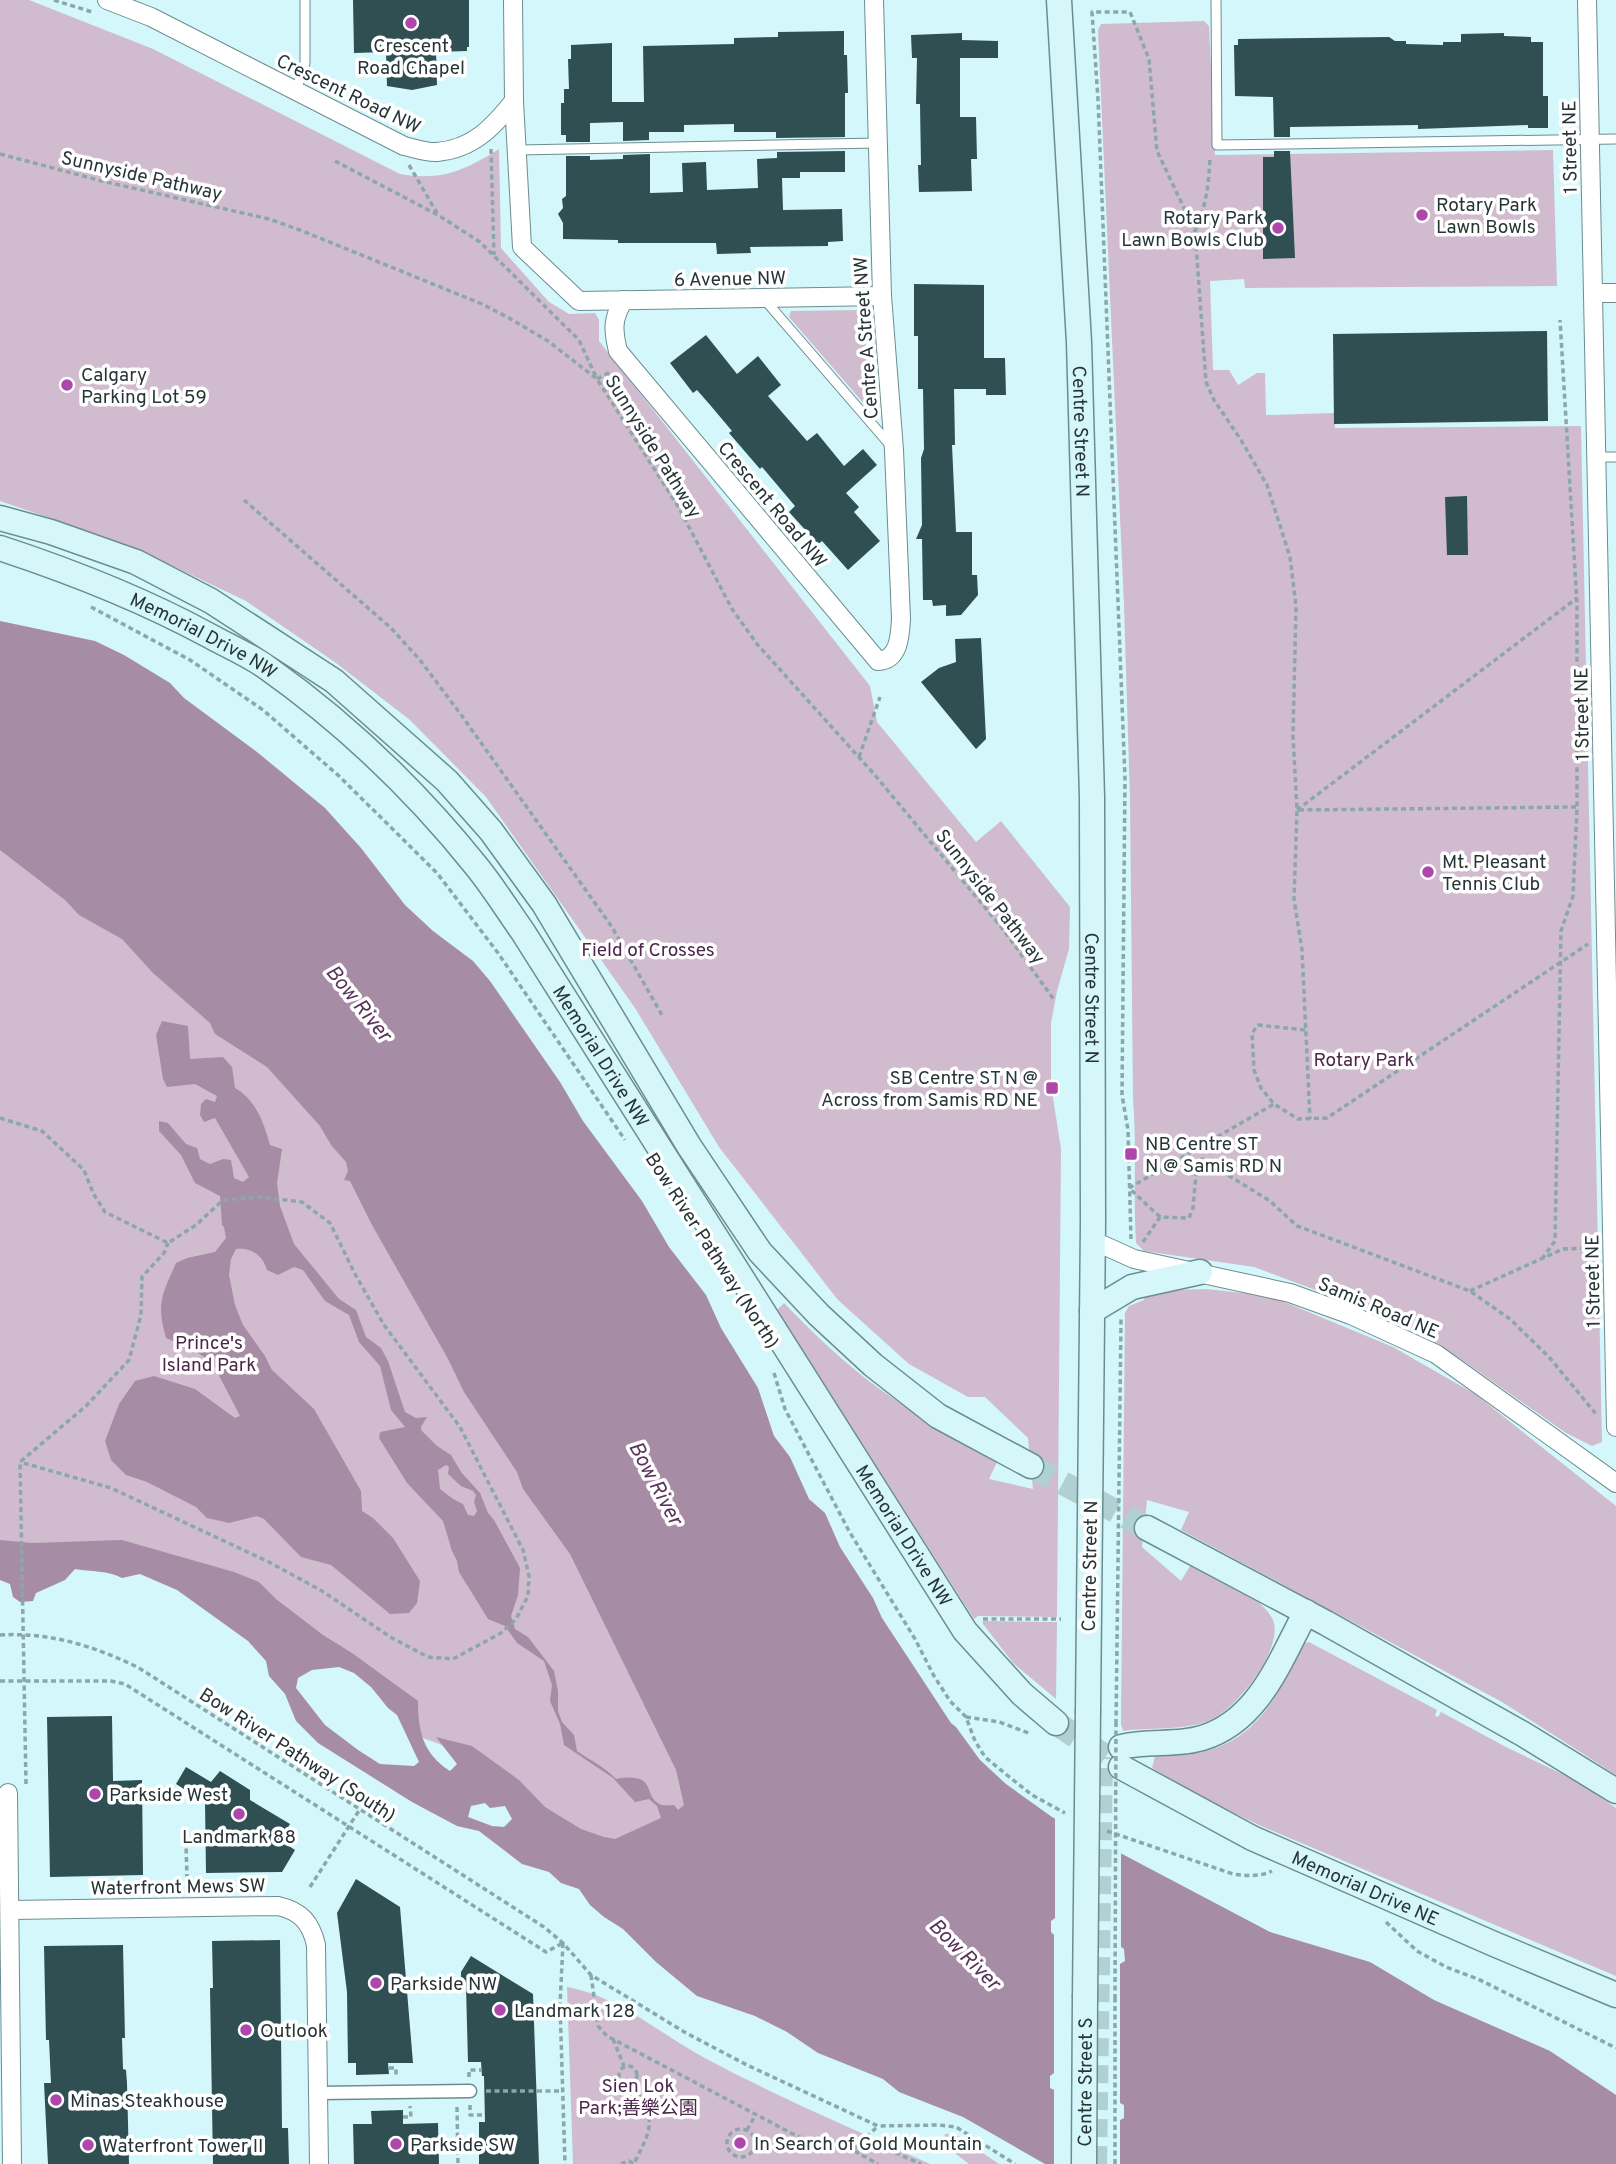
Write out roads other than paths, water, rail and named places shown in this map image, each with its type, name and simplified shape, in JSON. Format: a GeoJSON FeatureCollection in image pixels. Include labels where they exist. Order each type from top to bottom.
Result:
{"type":"FeatureCollection","features":[{"type":"Feature","properties":{"kind":"main road","name":"Centre Street N"},"geometry":{"type":"LineString","coordinates":[[1059,0],[1079,342],[1091,756],[1092,1311],[1086,1998]]}},
{"type":"Feature","properties":{"kind":"main road","name":"Memorial Drive NW"},"geometry":{"type":"LineString","coordinates":[[0,518],[51,532],[136,562],[211,601],[334,681],[438,773],[491,831],[544,904],[690,1146],[760,1252],[819,1315],[884,1373],[939,1416],[1031,1466]]}},
{"type":"Feature","properties":{"kind":"main road","name":"Memorial Drive NW"},"geometry":{"type":"LineString","coordinates":[[0,548],[125,593],[263,666],[313,702],[377,757],[429,812],[478,868],[523,932],[965,1631],[1022,1694],[1056,1723]]}},
{"type":"Feature","properties":{"kind":"main road"},"geometry":{"type":"LineString","coordinates":[[1092,1311],[1132,1287],[1200,1272]]}},
{"type":"Feature","properties":{"kind":"main road"},"geometry":{"type":"LineString","coordinates":[[1147,1528],[1306,1612],[1523,1734],[1616,1791]]}},
{"type":"Feature","properties":{"kind":"main road","name":"Memorial Drive NE"},"geometry":{"type":"LineString","coordinates":[[1306,1612],[1264,1690],[1251,1708],[1229,1726],[1201,1738],[1120,1746],[1252,1838],[1616,1995]]}},
{"type":"Feature","properties":{"kind":"main road","name":"Centre Street S"},"geometry":{"type":"LineString","coordinates":[[1084,2164],[1086,1998]]}},
{"type":"Feature","properties":{"kind":"street","name":"Crescent Road NW"},"geometry":{"type":"LineString","coordinates":[[107,0],[151,17],[404,146],[435,153],[463,146],[491,130],[514,101]]}},
{"type":"Feature","properties":{"kind":"street"},"geometry":{"type":"LineString","coordinates":[[513,0],[514,101],[518,150]]}},
{"type":"Feature","properties":{"kind":"street","name":"Centre A Street NW"},"geometry":{"type":"LineString","coordinates":[[874,0],[882,296],[894,450],[901,619],[898,645],[890,657],[878,661]]}},
{"type":"Feature","properties":{"kind":"street","name":"1 Street NE"},"geometry":{"type":"LineString","coordinates":[[1587,0],[1596,457],[1608,597],[1611,908],[1607,940],[1612,1062],[1616,1427]]}},
{"type":"Feature","properties":{"kind":"street","name":"6 Avenue NW"},"geometry":{"type":"LineString","coordinates":[[518,150],[522,247],[579,301],[882,296]]}},
{"type":"Feature","properties":{"kind":"street"},"geometry":{"type":"LineString","coordinates":[[1593,293],[1616,293]]}},
{"type":"Feature","properties":{"kind":"street","name":"Crescent Road NW"},"geometry":{"type":"LineString","coordinates":[[624,299],[614,318],[613,332],[618,351],[878,661]]}},
{"type":"Feature","properties":{"kind":"street","name":"Samis Road NE"},"geometry":{"type":"LineString","coordinates":[[1092,1240],[1134,1259],[1290,1293],[1351,1315],[1436,1354],[1616,1483]]}},
{"type":"Feature","properties":{"kind":"street"},"geometry":{"type":"LineString","coordinates":[[9,1793],[12,2164]]}},
{"type":"Feature","properties":{"kind":"street","name":"Waterfront Mews SW"},"geometry":{"type":"LineString","coordinates":[[10,1910],[278,1906],[298,1912],[310,1926],[316,1945],[319,2164]]}},
{"type":"Feature","properties":{"kind":"street"},"geometry":{"type":"LineString","coordinates":[[318,2093],[463,2091]]}},
{"type":"Feature","properties":{"kind":"lane"},"geometry":{"type":"LineString","coordinates":[[296,91],[305,62],[305,0]]}},
{"type":"Feature","properties":{"kind":"lane"},"geometry":{"type":"LineString","coordinates":[[1216,0],[1217,145],[1616,139]]}},
{"type":"Feature","properties":{"kind":"lane"},"geometry":{"type":"LineString","coordinates":[[518,150],[877,144]]}},
{"type":"Feature","properties":{"kind":"lane"},"geometry":{"type":"LineString","coordinates":[[764,299],[894,450]]}},
{"type":"Feature","properties":{"kind":"lane"},"geometry":{"type":"LineString","coordinates":[[1596,457],[1616,457]]}},
{"type":"Feature","properties":{"kind":"water","name":"Bow River"},"geometry":{"type":"Polygon","coordinates":[[[0,621],[95,641],[124,655],[170,683],[184,698],[257,752],[325,808],[361,848],[405,905],[433,931],[473,961],[490,981],[560,1082],[583,1121],[642,1201],[669,1247],[706,1295],[721,1328],[758,1388],[774,1436],[790,1457],[809,1499],[825,1513],[840,1547],[873,1598],[882,1618],[951,1723],[980,1760],[1006,1784],[1052,1817],[1270,1932],[1370,1962],[1434,2000],[1550,2051],[1616,2095],[1616,2164],[1045,2164],[963,2117],[899,2092],[883,2079],[818,2053],[787,2032],[755,2016],[697,1996],[656,1962],[623,1929],[590,1905],[579,1889],[561,1883],[549,1872],[522,1864],[479,1831],[457,1826],[412,1802],[318,1743],[296,1721],[285,1694],[269,1676],[266,1661],[248,1641],[177,1590],[140,1574],[122,1578],[105,1572],[75,1569],[65,1580],[36,1593],[33,1601],[20,1602],[13,1597],[10,1584],[0,1580],[0,1540],[32,1543],[122,1540],[234,1572],[259,1582],[276,1599],[323,1635],[418,1701],[419,1722],[424,1741],[434,1757],[450,1771],[457,1764],[436,1737],[472,1746],[519,1780],[545,1807],[581,1829],[615,1839],[661,1818],[657,1806],[649,1799],[635,1802],[613,1778],[564,1745],[560,1724],[550,1701],[552,1685],[544,1661],[517,1643],[505,1626],[488,1619],[459,1572],[443,1521],[407,1483],[379,1438],[380,1432],[405,1427],[391,1410],[380,1366],[359,1342],[349,1315],[325,1301],[303,1270],[294,1267],[278,1275],[267,1270],[256,1254],[247,1249],[236,1249],[231,1259],[229,1275],[235,1305],[243,1325],[272,1370],[314,1409],[361,1491],[362,1511],[393,1538],[420,1581],[417,1603],[409,1613],[390,1614],[331,1565],[301,1557],[264,1519],[257,1516],[229,1523],[207,1518],[196,1507],[147,1482],[126,1475],[111,1460],[105,1441],[119,1404],[135,1381],[154,1376],[195,1389],[235,1418],[240,1416],[212,1362],[166,1338],[161,1316],[162,1299],[176,1263],[215,1252],[226,1238],[222,1225],[220,1196],[195,1183],[181,1155],[159,1131],[159,1121],[168,1123],[186,1144],[197,1148],[200,1159],[210,1164],[223,1159],[231,1160],[234,1178],[243,1182],[249,1177],[215,1118],[204,1122],[200,1115],[201,1104],[206,1099],[215,1102],[217,1096],[195,1084],[167,1087],[163,1079],[156,1035],[162,1021],[188,1026],[190,1059],[223,1057],[232,1067],[235,1088],[248,1099],[258,1113],[270,1145],[282,1149],[277,1183],[280,1206],[294,1244],[339,1299],[356,1310],[366,1337],[381,1348],[388,1361],[405,1412],[416,1418],[427,1417],[421,1430],[451,1455],[461,1472],[480,1493],[488,1513],[520,1568],[518,1595],[511,1616],[515,1629],[528,1637],[554,1671],[558,1711],[562,1722],[574,1735],[577,1751],[616,1779],[630,1778],[644,1782],[656,1802],[674,1805],[678,1810],[684,1805],[676,1770],[570,1554],[523,1489],[517,1472],[464,1392],[350,1181],[344,1180],[348,1171],[346,1162],[331,1145],[320,1126],[267,1067],[215,1034],[210,1023],[153,973],[122,939],[79,915],[65,900],[0,850],[0,621]],[[446,1465],[438,1470],[440,1489],[463,1504],[468,1515],[474,1516],[477,1511],[474,1502],[476,1495],[448,1474],[449,1467],[446,1465]],[[339,1667],[312,1670],[298,1678],[296,1688],[325,1725],[380,1764],[414,1766],[419,1762],[397,1715],[371,1687],[354,1673],[339,1667]],[[485,1803],[471,1806],[468,1817],[492,1826],[504,1827],[512,1819],[505,1806],[490,1808],[485,1803]]]}},
{"type":"Feature","properties":{"kind":"tunnel"},"geometry":{"type":"LineString","coordinates":[[1031,1466],[1147,1528]]}},
{"type":"Feature","properties":{"kind":"tunnel"},"geometry":{"type":"LineString","coordinates":[[1056,1723],[1121,1767]]}},
{"type":"Feature","properties":{"kind":"tunnel"},"geometry":{"type":"LineString","coordinates":[[1098,2164],[1104,1757]]}},
{"type":"Feature","properties":{"kind":"place","name":"Crescent Road Chapel"},"geometry":{"type":"Point","coordinates":[411,23]}},
{"type":"Feature","properties":{"kind":"place","name":"Rotary Park Lawn Bowls"},"geometry":{"type":"Point","coordinates":[1422,215]}},
{"type":"Feature","properties":{"kind":"place","name":"Rotary Park Lawn Bowls Club"},"geometry":{"type":"Point","coordinates":[1278,228]}},
{"type":"Feature","properties":{"kind":"place","name":"Calgary Parking Lot 59"},"geometry":{"type":"Point","coordinates":[67,385]}},
{"type":"Feature","properties":{"kind":"place","name":"Mt. Pleasant Tennis Club"},"geometry":{"type":"Point","coordinates":[1428,872]}},
{"type":"Feature","properties":{"kind":"place","name":"SB Centre ST N @ Across from Samis RD NE"},"geometry":{"type":"Point","coordinates":[1052,1088]}},
{"type":"Feature","properties":{"kind":"place","name":"NB Centre ST N @ Samis RD N"},"geometry":{"type":"Point","coordinates":[1131,1154]}},
{"type":"Feature","properties":{"kind":"place","name":"Parkside West"},"geometry":{"type":"Point","coordinates":[95,1794]}},
{"type":"Feature","properties":{"kind":"place","name":"Landmark 88"},"geometry":{"type":"Point","coordinates":[239,1814]}},
{"type":"Feature","properties":{"kind":"place","name":"Parkside NW"},"geometry":{"type":"Point","coordinates":[376,1983]}},
{"type":"Feature","properties":{"kind":"place","name":"Landmark 128"},"geometry":{"type":"Point","coordinates":[500,2010]}},
{"type":"Feature","properties":{"kind":"place","name":"Outlook"},"geometry":{"type":"Point","coordinates":[246,2030]}},
{"type":"Feature","properties":{"kind":"place","name":"Minas Steakhouse"},"geometry":{"type":"Point","coordinates":[56,2100]}},
{"type":"Feature","properties":{"kind":"place","name":"In Search of Gold Mountain"},"geometry":{"type":"Point","coordinates":[740,2143]}},
{"type":"Feature","properties":{"kind":"place","name":"Parkside SW"},"geometry":{"type":"Point","coordinates":[396,2144]}},
{"type":"Feature","properties":{"kind":"place","name":"Waterfront Tower II"},"geometry":{"type":"Point","coordinates":[88,2145]}},
{"type":"Feature","properties":{"kind":"park label","name":"Field of Crosses"},"geometry":{"type":"Point","coordinates":[648,949]}},
{"type":"Feature","properties":{"kind":"park label","name":"Rotary Park"},"geometry":{"type":"Point","coordinates":[1364,1059]}},
{"type":"Feature","properties":{"kind":"park label","name":"Prince's Island Park"},"geometry":{"type":"Point","coordinates":[209,1353]}},
{"type":"Feature","properties":{"kind":"park label","name":"Sien Lok Park;善樂公園"},"geometry":{"type":"Point","coordinates":[638,2096]}}]}
